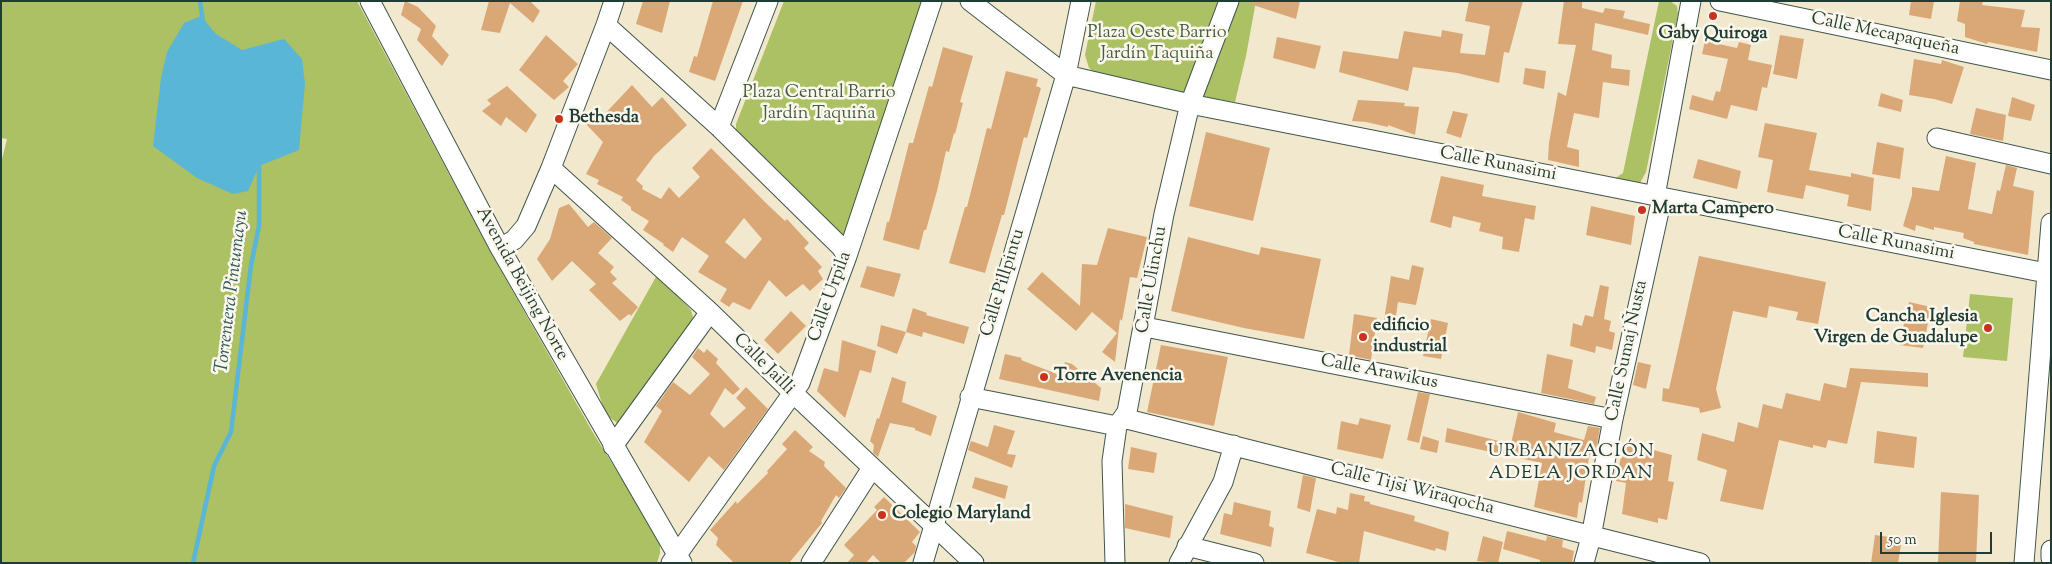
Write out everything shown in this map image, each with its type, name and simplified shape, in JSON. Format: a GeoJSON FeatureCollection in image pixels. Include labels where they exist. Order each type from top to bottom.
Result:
{"type":"FeatureCollection","features":[{"type":"Feature","properties":{"kind":"street","name":"Avenida Beijing Norte"},"geometry":{"type":"LineString","coordinates":[[370,1],[500,248],[677,560]]}},
{"type":"Feature","properties":{"kind":"street"},"geometry":{"type":"LineString","coordinates":[[500,248],[514,240],[526,226],[551,168],[614,1]]}},
{"type":"Feature","properties":{"kind":"street"},"geometry":{"type":"LineString","coordinates":[[719,127],[768,1]]}},
{"type":"Feature","properties":{"kind":"street","name":"Calle Urpila"},"geometry":{"type":"LineString","coordinates":[[677,560],[800,383],[847,256],[932,1]]}},
{"type":"Feature","properties":{"kind":"street","name":"Calle Runasimi"},"geometry":{"type":"LineString","coordinates":[[970,1],[1066,75],[1190,104],[2049,274]]}},
{"type":"Feature","properties":{"kind":"street","name":"Calle Pillpintu"},"geometry":{"type":"LineString","coordinates":[[923,563],[970,397],[1066,75],[1081,1]]}},
{"type":"Feature","properties":{"kind":"street","name":"Calle Ulinchu"},"geometry":{"type":"LineString","coordinates":[[1116,563],[1112,460],[1120,422],[1127,412],[1164,214],[1190,104],[1228,1]]}},
{"type":"Feature","properties":{"kind":"street","name":"Calle Sumaj Ñusta"},"geometry":{"type":"LineString","coordinates":[[1584,563],[1591,537],[1658,197],[1691,1]]}},
{"type":"Feature","properties":{"kind":"street","name":"Calle Mecapaqueña"},"geometry":{"type":"LineString","coordinates":[[1720,1],[2051,70]]}},
{"type":"Feature","properties":{"kind":"street"},"geometry":{"type":"LineString","coordinates":[[606,25],[719,127],[841,247],[847,256]]}},
{"type":"Feature","properties":{"kind":"street"},"geometry":{"type":"LineString","coordinates":[[1937,138],[2051,164]]}},
{"type":"Feature","properties":{"kind":"street","name":"Calle Jailli"},"geometry":{"type":"LineString","coordinates":[[551,168],[710,312],[792,394],[974,563]]}},
{"type":"Feature","properties":{"kind":"street"},"geometry":{"type":"LineString","coordinates":[[2024,563],[2049,274],[2051,223]]}},
{"type":"Feature","properties":{"kind":"street"},"geometry":{"type":"LineString","coordinates":[[613,446],[710,312]]}},
{"type":"Feature","properties":{"kind":"street","name":"Calle Arawikus"},"geometry":{"type":"LineString","coordinates":[[1144,327],[1613,419]]}},
{"type":"Feature","properties":{"kind":"street","name":"Calle Tijsi Wiraqocha"},"geometry":{"type":"LineString","coordinates":[[970,397],[1120,422],[1234,445],[1591,537],[1700,563]]}},
{"type":"Feature","properties":{"kind":"street"},"geometry":{"type":"LineString","coordinates":[[1178,563],[1223,482],[1234,445]]}},
{"type":"Feature","properties":{"kind":"street"},"geometry":{"type":"LineString","coordinates":[[812,563],[872,468]]}},
{"type":"Feature","properties":{"kind":"street"},"geometry":{"type":"LineString","coordinates":[[1187,546],[1254,563]]}},
{"type":"Feature","properties":{"kind":"street"},"geometry":{"type":"LineString","coordinates":[[2051,550],[2051,558]]}},
{"type":"Feature","properties":{"kind":"green space"},"geometry":{"type":"Polygon","coordinates":[[[1,1],[357,1],[491,253],[592,431],[660,541],[660,553],[657,563],[1,563],[1,163],[7,139],[1,138],[1,1]]]}},
{"type":"Feature","properties":{"kind":"green space","name":"Plaza Central Barrio Jardín Taquiña"},"geometry":{"type":"Polygon","coordinates":[[[784,1],[931,1],[845,236],[842,236],[736,131],[736,124],[784,1]]]}},
{"type":"Feature","properties":{"kind":"green space","name":"Plaza Oeste Barrio Jardín Taquiña"},"geometry":{"type":"Polygon","coordinates":[[[1096,1],[1219,1],[1187,93],[1180,95],[1096,74],[1089,68],[1085,55],[1096,1]]]}},
{"type":"Feature","properties":{"kind":"green space"},"geometry":{"type":"Polygon","coordinates":[[[1237,1],[1256,1],[1235,102],[1202,97],[1237,1]]]}},
{"type":"Feature","properties":{"kind":"green space"},"geometry":{"type":"Polygon","coordinates":[[[1659,1],[1670,1],[1677,6],[1678,14],[1646,172],[1640,183],[1614,179],[1623,173],[1659,1]]]}},
{"type":"Feature","properties":{"kind":"green space"},"geometry":{"type":"Polygon","coordinates":[[[657,275],[691,310],[693,317],[691,324],[623,419],[617,423],[605,414],[596,384],[657,275]]]}},
{"type":"Feature","properties":{"kind":"green space","name":"Cancha Iglesia Virgen de Guadalupe"},"geometry":{"type":"Polygon","coordinates":[[[1970,294],[2013,298],[2007,361],[1963,357],[1970,294]]]}},
{"type":"Feature","properties":{"kind":"water"},"geometry":{"type":"Polygon","coordinates":[[[201,16],[216,34],[242,50],[284,39],[302,59],[305,84],[299,150],[259,166],[248,191],[233,194],[197,178],[153,146],[161,78],[167,52],[184,23],[201,16]]]}},
{"type":"Feature","properties":{"kind":"building"},"geometry":{"type":"Polygon","coordinates":[[[405,1],[418,7],[436,26],[432,36],[449,55],[442,66],[417,40],[421,29],[401,15],[405,1]]]}},
{"type":"Feature","properties":{"kind":"building"},"geometry":{"type":"Polygon","coordinates":[[[489,1],[530,1],[540,11],[533,23],[510,3],[500,33],[481,30],[489,1]]]}},
{"type":"Feature","properties":{"kind":"building"},"geometry":{"type":"Polygon","coordinates":[[[643,1],[670,1],[662,33],[636,24],[643,1]]]}},
{"type":"Feature","properties":{"kind":"building"},"geometry":{"type":"Polygon","coordinates":[[[713,1],[743,1],[715,81],[689,72],[694,56],[697,57],[713,1]]]}},
{"type":"Feature","properties":{"kind":"building"},"geometry":{"type":"Polygon","coordinates":[[[1251,1],[1300,1],[1296,19],[1250,4],[1251,1]]]}},
{"type":"Feature","properties":{"kind":"building"},"geometry":{"type":"Polygon","coordinates":[[[1469,1],[1523,1],[1509,53],[1504,52],[1499,83],[1457,73],[1413,67],[1408,91],[1339,72],[1343,51],[1398,59],[1404,31],[1441,37],[1442,30],[1463,34],[1460,53],[1485,55],[1490,26],[1465,21],[1469,1]]]}},
{"type":"Feature","properties":{"kind":"building"},"geometry":{"type":"Polygon","coordinates":[[[1564,1],[1582,1],[1582,8],[1603,13],[1605,8],[1625,11],[1623,18],[1650,24],[1648,35],[1595,23],[1592,50],[1612,55],[1611,68],[1630,70],[1629,86],[1603,82],[1599,118],[1574,113],[1567,147],[1579,150],[1579,167],[1548,160],[1558,92],[1566,96],[1576,45],[1558,44],[1564,1]]]}},
{"type":"Feature","properties":{"kind":"building"},"geometry":{"type":"Polygon","coordinates":[[[1911,1],[1934,1],[1931,19],[1909,15],[1911,1]]]}},
{"type":"Feature","properties":{"kind":"building"},"geometry":{"type":"Polygon","coordinates":[[[1960,1],[1983,1],[1982,5],[2025,10],[2021,27],[2040,28],[2037,52],[1988,42],[1987,44],[1965,37],[1965,24],[1957,21],[1960,1]]]}},
{"type":"Feature","properties":{"kind":"building"},"geometry":{"type":"Polygon","coordinates":[[[546,35],[578,64],[563,81],[569,87],[554,100],[519,70],[546,35]]]}},
{"type":"Feature","properties":{"kind":"building"},"geometry":{"type":"Polygon","coordinates":[[[1780,35],[1804,39],[1797,79],[1773,74],[1780,35]]]}},
{"type":"Feature","properties":{"kind":"building"},"geometry":{"type":"Polygon","coordinates":[[[1277,37],[1321,46],[1315,69],[1273,58],[1277,37]]]}},
{"type":"Feature","properties":{"kind":"building"},"geometry":{"type":"Polygon","coordinates":[[[1705,41],[1737,48],[1739,42],[1751,45],[1748,60],[1772,65],[1767,88],[1762,87],[1757,111],[1731,105],[1727,119],[1689,109],[1692,95],[1713,101],[1716,91],[1720,92],[1728,59],[1702,54],[1705,41]]]}},
{"type":"Feature","properties":{"kind":"building"},"geometry":{"type":"Polygon","coordinates":[[[943,47],[973,56],[960,102],[963,103],[955,134],[949,152],[946,151],[937,191],[919,250],[883,240],[909,143],[913,143],[929,86],[932,87],[943,47]]]}},
{"type":"Feature","properties":{"kind":"building"},"geometry":{"type":"Polygon","coordinates":[[[1914,59],[1941,64],[1942,60],[1964,67],[1952,104],[1909,95],[1914,59]]]}},
{"type":"Feature","properties":{"kind":"building"},"geometry":{"type":"Polygon","coordinates":[[[1525,68],[1546,71],[1544,89],[1523,84],[1525,68]]]}},
{"type":"Feature","properties":{"kind":"building"},"geometry":{"type":"Polygon","coordinates":[[[1006,71],[1038,79],[1036,86],[1041,88],[1027,138],[1024,137],[1004,215],[1002,215],[985,273],[949,263],[965,207],[967,207],[987,128],[991,129],[1006,71]]]}},
{"type":"Feature","properties":{"kind":"building"},"geometry":{"type":"Polygon","coordinates":[[[632,85],[652,107],[662,97],[687,125],[654,156],[636,180],[643,186],[642,189],[661,199],[669,187],[679,198],[700,177],[692,168],[711,148],[785,221],[787,219],[809,243],[804,248],[822,267],[818,271],[823,279],[810,291],[803,284],[786,297],[769,280],[750,310],[733,302],[729,307],[720,301],[727,289],[698,272],[709,256],[682,237],[673,252],[643,230],[649,221],[631,210],[631,207],[621,200],[623,197],[597,184],[599,180],[586,174],[603,142],[585,123],[592,112],[600,119],[632,85]],[[744,218],[725,242],[745,259],[762,239],[744,218]]]}},
{"type":"Feature","properties":{"kind":"building"},"geometry":{"type":"Polygon","coordinates":[[[507,86],[537,115],[526,133],[506,117],[501,126],[482,111],[491,104],[487,100],[507,86]]]}},
{"type":"Feature","properties":{"kind":"building"},"geometry":{"type":"Polygon","coordinates":[[[1881,93],[1903,100],[1901,112],[1878,106],[1881,93]]]}},
{"type":"Feature","properties":{"kind":"building"},"geometry":{"type":"Polygon","coordinates":[[[2012,97],[2035,105],[2031,121],[2008,116],[2012,97]]]}},
{"type":"Feature","properties":{"kind":"building"},"geometry":{"type":"Polygon","coordinates":[[[1358,100],[1405,103],[1404,106],[1419,107],[1415,135],[1388,125],[1388,127],[1352,121],[1358,100]]]}},
{"type":"Feature","properties":{"kind":"building"},"geometry":{"type":"Polygon","coordinates":[[[1976,108],[2006,115],[2003,141],[1970,134],[1976,108]]]}},
{"type":"Feature","properties":{"kind":"building"},"geometry":{"type":"Polygon","coordinates":[[[1453,111],[1468,114],[1461,138],[1446,133],[1453,111]]]}},
{"type":"Feature","properties":{"kind":"building"},"geometry":{"type":"Polygon","coordinates":[[[1765,123],[1817,133],[1809,170],[1851,177],[1851,173],[1874,178],[1871,211],[1847,206],[1849,195],[1806,185],[1803,199],[1767,192],[1773,160],[1758,157],[1765,123]]]}},
{"type":"Feature","properties":{"kind":"building"},"geometry":{"type":"Polygon","coordinates":[[[1206,132],[1270,148],[1253,221],[1189,206],[1206,132]]]}},
{"type":"Feature","properties":{"kind":"building"},"geometry":{"type":"Polygon","coordinates":[[[1877,142],[1904,148],[1900,179],[1872,174],[1877,142]]]}},
{"type":"Feature","properties":{"kind":"building"},"geometry":{"type":"Polygon","coordinates":[[[1946,156],[1976,163],[1968,209],[1992,214],[1997,190],[2000,191],[2006,165],[2017,168],[2013,186],[2034,191],[2028,255],[1974,244],[1974,242],[1963,238],[1964,233],[1934,227],[1934,230],[1916,225],[1915,231],[1903,226],[1912,195],[1912,187],[1939,191],[1946,156]]]}},
{"type":"Feature","properties":{"kind":"building"},"geometry":{"type":"Polygon","coordinates":[[[1698,159],[1741,171],[1737,189],[1693,178],[1698,159]]]}},
{"type":"Feature","properties":{"kind":"building"},"geometry":{"type":"Polygon","coordinates":[[[1441,176],[1484,185],[1482,196],[1536,206],[1534,220],[1525,218],[1519,252],[1502,249],[1503,237],[1479,231],[1481,223],[1453,216],[1451,228],[1430,222],[1441,176]]]}},
{"type":"Feature","properties":{"kind":"building"},"geometry":{"type":"Polygon","coordinates":[[[569,204],[588,227],[594,222],[612,238],[598,253],[614,267],[610,272],[617,279],[612,283],[638,307],[631,316],[629,314],[620,321],[589,290],[596,284],[572,261],[552,281],[537,259],[550,239],[559,208],[569,204]]]}},
{"type":"Feature","properties":{"kind":"building"},"geometry":{"type":"Polygon","coordinates":[[[1591,206],[1635,216],[1631,245],[1586,235],[1591,206]]]}},
{"type":"Feature","properties":{"kind":"building"},"geometry":{"type":"Polygon","coordinates":[[[1108,228],[1147,237],[1137,278],[1130,277],[1122,321],[1120,319],[1115,362],[1102,352],[1117,333],[1092,312],[1076,331],[1027,289],[1042,272],[1080,306],[1082,264],[1097,265],[1108,228]]]}},
{"type":"Feature","properties":{"kind":"building"},"geometry":{"type":"Polygon","coordinates":[[[1188,237],[1259,255],[1261,247],[1321,259],[1304,339],[1244,328],[1171,311],[1188,237]]]}},
{"type":"Feature","properties":{"kind":"building"},"geometry":{"type":"Polygon","coordinates":[[[1699,256],[1826,282],[1818,324],[1796,320],[1798,312],[1769,306],[1767,318],[1733,311],[1716,389],[1721,408],[1700,413],[1699,408],[1662,401],[1663,388],[1669,389],[1699,256]]]}},
{"type":"Feature","properties":{"kind":"building"},"geometry":{"type":"Polygon","coordinates":[[[1412,265],[1424,268],[1416,305],[1398,302],[1394,328],[1383,326],[1391,276],[1409,280],[1412,265]]]}},
{"type":"Feature","properties":{"kind":"building"},"geometry":{"type":"Polygon","coordinates":[[[867,266],[901,274],[894,297],[860,287],[867,266]]]}},
{"type":"Feature","properties":{"kind":"building"},"geometry":{"type":"Polygon","coordinates":[[[1600,285],[1609,287],[1604,319],[1611,321],[1609,331],[1615,333],[1612,350],[1596,346],[1595,353],[1570,346],[1573,323],[1582,326],[1585,315],[1593,317],[1600,285]]]}},
{"type":"Feature","properties":{"kind":"building"},"geometry":{"type":"Polygon","coordinates":[[[1909,302],[1931,307],[1923,348],[1899,345],[1909,302]]]}},
{"type":"Feature","properties":{"kind":"building"},"geometry":{"type":"Polygon","coordinates":[[[913,308],[927,313],[926,315],[969,327],[964,344],[923,332],[922,337],[906,332],[913,308]]]}},
{"type":"Feature","properties":{"kind":"building"},"geometry":{"type":"Polygon","coordinates":[[[791,311],[806,326],[778,354],[764,340],[791,311]]]}},
{"type":"Feature","properties":{"kind":"building","name":"edificio industrial"},"geometry":{"type":"Polygon","coordinates":[[[1354,314],[1377,318],[1371,360],[1349,355],[1354,314]]]}},
{"type":"Feature","properties":{"kind":"building"},"geometry":{"type":"Polygon","coordinates":[[[1431,319],[1448,323],[1441,359],[1423,356],[1431,319]]]}},
{"type":"Feature","properties":{"kind":"building"},"geometry":{"type":"Polygon","coordinates":[[[881,325],[906,332],[897,354],[877,346],[881,325]]]}},
{"type":"Feature","properties":{"kind":"building"},"geometry":{"type":"Polygon","coordinates":[[[842,340],[876,351],[871,373],[860,370],[845,418],[817,391],[824,368],[838,372],[842,340]]]}},
{"type":"Feature","properties":{"kind":"building"},"geometry":{"type":"Polygon","coordinates":[[[1161,345],[1228,357],[1214,426],[1147,412],[1161,345]]]}},
{"type":"Feature","properties":{"kind":"building"},"geometry":{"type":"Polygon","coordinates":[[[698,348],[704,353],[707,349],[718,359],[716,363],[740,389],[733,395],[725,388],[710,414],[724,428],[746,408],[736,398],[746,387],[768,409],[724,470],[709,456],[689,482],[644,442],[662,411],[656,406],[673,382],[690,395],[710,374],[692,357],[698,348]]]}},
{"type":"Feature","properties":{"kind":"building","name":"Torre Avenencia"},"geometry":{"type":"Polygon","coordinates":[[[1005,354],[1022,358],[1021,360],[1062,376],[1065,362],[1072,364],[1101,388],[1099,401],[999,379],[1005,354]]]}},
{"type":"Feature","properties":{"kind":"building"},"geometry":{"type":"Polygon","coordinates":[[[1547,354],[1573,360],[1568,388],[1596,397],[1594,404],[1541,393],[1547,354]]]}},
{"type":"Feature","properties":{"kind":"building"},"geometry":{"type":"Polygon","coordinates":[[[1638,362],[1651,365],[1646,389],[1633,385],[1638,362]]]}},
{"type":"Feature","properties":{"kind":"building"},"geometry":{"type":"Polygon","coordinates":[[[1850,368],[1928,373],[1928,387],[1861,382],[1847,444],[1828,440],[1826,448],[1813,445],[1813,448],[1779,440],[1763,510],[1720,501],[1727,470],[1697,460],[1702,433],[1734,442],[1738,422],[1758,428],[1763,404],[1782,409],[1786,393],[1820,401],[1824,383],[1846,388],[1850,368]]]}},
{"type":"Feature","properties":{"kind":"building"},"geometry":{"type":"Polygon","coordinates":[[[892,377],[906,382],[902,402],[937,416],[931,436],[915,430],[915,428],[890,423],[878,457],[873,453],[874,445],[870,441],[892,377]]]}},
{"type":"Feature","properties":{"kind":"building"},"geometry":{"type":"Polygon","coordinates":[[[1418,392],[1430,394],[1419,443],[1407,440],[1418,392]]]}},
{"type":"Feature","properties":{"kind":"building"},"geometry":{"type":"Polygon","coordinates":[[[1518,412],[1556,423],[1554,432],[1584,440],[1588,426],[1600,428],[1595,454],[1589,457],[1582,503],[1579,502],[1577,518],[1534,507],[1542,463],[1445,442],[1447,428],[1511,444],[1518,412]]]}},
{"type":"Feature","properties":{"kind":"building"},"geometry":{"type":"Polygon","coordinates":[[[1360,418],[1391,425],[1383,459],[1337,449],[1341,421],[1358,425],[1360,418]]]}},
{"type":"Feature","properties":{"kind":"building"},"geometry":{"type":"Polygon","coordinates":[[[994,425],[1015,431],[1007,454],[1016,455],[1012,468],[968,450],[971,441],[988,447],[994,425]]]}},
{"type":"Feature","properties":{"kind":"building"},"geometry":{"type":"Polygon","coordinates":[[[795,430],[813,447],[809,451],[825,462],[824,466],[846,488],[839,498],[836,495],[821,521],[822,523],[789,563],[734,563],[716,545],[718,538],[710,530],[736,501],[737,504],[768,473],[767,471],[787,449],[782,444],[795,430]]]}},
{"type":"Feature","properties":{"kind":"building"},"geometry":{"type":"Polygon","coordinates":[[[1877,431],[1917,437],[1914,468],[1874,463],[1877,431]]]}},
{"type":"Feature","properties":{"kind":"building"},"geometry":{"type":"Polygon","coordinates":[[[1423,436],[1439,441],[1437,453],[1420,449],[1423,436]]]}},
{"type":"Feature","properties":{"kind":"building"},"geometry":{"type":"Polygon","coordinates":[[[1624,442],[1672,455],[1668,481],[1674,482],[1667,520],[1658,518],[1658,523],[1622,514],[1626,483],[1616,481],[1624,442]]]}},
{"type":"Feature","properties":{"kind":"building"},"geometry":{"type":"Polygon","coordinates":[[[1131,447],[1157,453],[1154,473],[1128,469],[1131,447]]]}},
{"type":"Feature","properties":{"kind":"building"},"geometry":{"type":"Polygon","coordinates":[[[1303,475],[1316,478],[1310,512],[1297,508],[1303,475]]]}},
{"type":"Feature","properties":{"kind":"building"},"geometry":{"type":"Polygon","coordinates":[[[975,477],[1008,486],[1005,499],[972,488],[975,477]]]}},
{"type":"Feature","properties":{"kind":"building"},"geometry":{"type":"Polygon","coordinates":[[[1941,492],[1979,495],[1976,563],[1938,562],[1941,492]]]}},
{"type":"Feature","properties":{"kind":"building"},"geometry":{"type":"Polygon","coordinates":[[[1350,493],[1365,496],[1364,501],[1370,502],[1370,504],[1415,516],[1414,521],[1449,532],[1446,551],[1436,548],[1435,551],[1364,531],[1359,563],[1342,563],[1306,553],[1317,509],[1336,514],[1337,507],[1348,510],[1350,493]]]}},
{"type":"Feature","properties":{"kind":"building","name":"Colegio Maryland"},"geometry":{"type":"Polygon","coordinates":[[[884,497],[920,532],[912,542],[916,546],[915,552],[904,563],[881,563],[873,555],[866,563],[847,563],[854,555],[844,545],[877,510],[874,507],[884,497]]]}},
{"type":"Feature","properties":{"kind":"building"},"geometry":{"type":"Polygon","coordinates":[[[1234,502],[1271,511],[1269,526],[1274,528],[1271,547],[1220,534],[1224,513],[1232,515],[1234,502]]]}},
{"type":"Feature","properties":{"kind":"building"},"geometry":{"type":"Polygon","coordinates":[[[1125,504],[1173,516],[1170,538],[1125,528],[1125,504]]]}},
{"type":"Feature","properties":{"kind":"building"},"geometry":{"type":"Polygon","coordinates":[[[1507,531],[1546,541],[1547,536],[1563,540],[1562,547],[1574,551],[1572,563],[1540,563],[1540,560],[1503,549],[1507,531]]]}},
{"type":"Feature","properties":{"kind":"building"},"geometry":{"type":"Polygon","coordinates":[[[1875,535],[1889,537],[1888,542],[1901,545],[1898,563],[1871,563],[1875,535]]]}},
{"type":"Feature","properties":{"kind":"building"},"geometry":{"type":"Polygon","coordinates":[[[1483,536],[1503,542],[1498,563],[1477,561],[1483,536]]]}},
{"type":"Feature","properties":{"kind":"waterway","name":"Torrentera Pintumayu"},"geometry":{"type":"LineString","coordinates":[[200,1],[203,22]]}},
{"type":"Feature","properties":{"kind":"waterway","name":"Torrentera Pintumayu"},"geometry":{"type":"LineString","coordinates":[[193,563],[214,466],[231,432],[251,265],[259,226],[259,166],[257,160]]}},
{"type":"Feature","properties":{"kind":"place","name":"Gaby Quiroga"},"geometry":{"type":"Point","coordinates":[1713,16]}},
{"type":"Feature","properties":{"kind":"place","name":"Bethesda"},"geometry":{"type":"Point","coordinates":[559,119]}},
{"type":"Feature","properties":{"kind":"place","name":"Marta Campero"},"geometry":{"type":"Point","coordinates":[1642,210]}},
{"type":"Feature","properties":{"kind":"place","name":"Cancha Iglesia Virgen de Guadalupe"},"geometry":{"type":"Point","coordinates":[1988,328]}},
{"type":"Feature","properties":{"kind":"place","name":"edificio industrial"},"geometry":{"type":"Point","coordinates":[1363,337]}},
{"type":"Feature","properties":{"kind":"place","name":"Torre Avenencia"},"geometry":{"type":"Point","coordinates":[1044,377]}},
{"type":"Feature","properties":{"kind":"place","name":"Colegio Maryland"},"geometry":{"type":"Point","coordinates":[882,515]}},
{"type":"Feature","properties":{"kind":"district","name":"URBANIZACIÓN ADELA JORDAN"},"geometry":{"type":"Point","coordinates":[1571,464]}}]}
